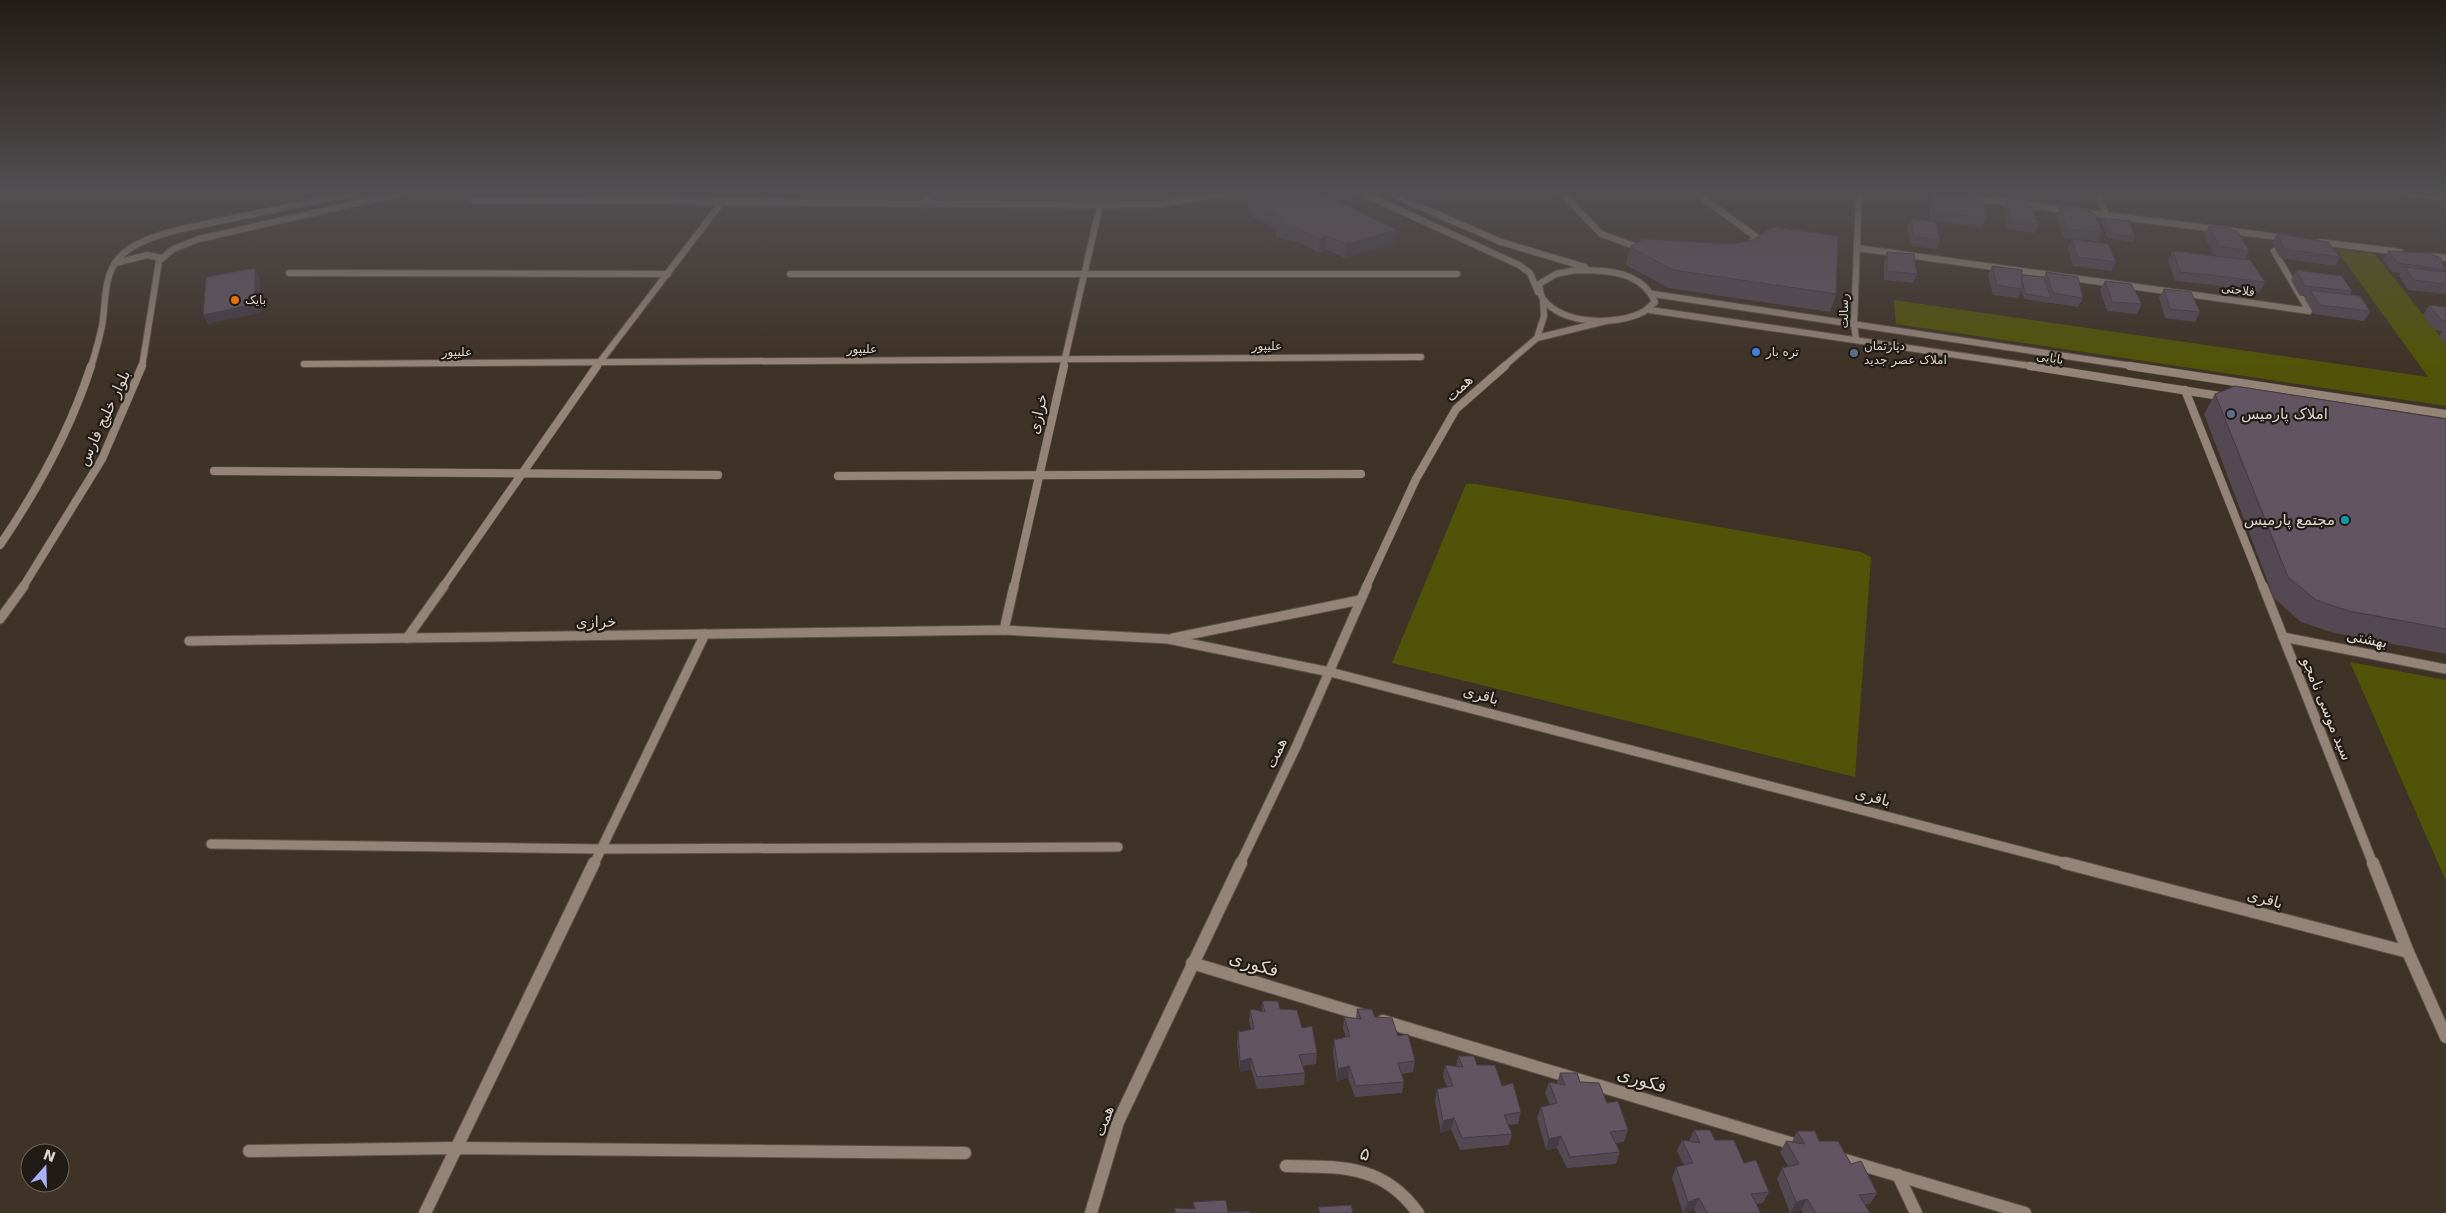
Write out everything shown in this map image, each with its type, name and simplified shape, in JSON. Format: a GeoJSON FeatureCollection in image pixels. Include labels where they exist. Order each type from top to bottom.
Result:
{"type":"FeatureCollection","features":[{"type":"Feature","properties":{"kind":"street"},"geometry":{"type":"LineString","coordinates":[[114,264],[130,250]]}},
{"type":"Feature","properties":{"kind":"street"},"geometry":{"type":"LineString","coordinates":[[114,264],[147,256],[162,258],[175,250]]}},
{"type":"Feature","properties":{"kind":"street"},"geometry":{"type":"LineString","coordinates":[[407,638],[600,362],[686,250]]}},
{"type":"Feature","properties":{"kind":"street","name":"خرازی"},"geometry":{"type":"LineString","coordinates":[[1004,630],[1090,250]]}},
{"type":"Feature","properties":{"kind":"street"},"geometry":{"type":"LineString","coordinates":[[1485,250],[1519,265],[1530,273],[1543,301],[1544,316],[1536,338]]}},
{"type":"Feature","properties":{"kind":"street"},"geometry":{"type":"LineString","coordinates":[[1527,250],[1595,270],[1631,278],[1645,286],[1653,294],[1655,302],[1650,310],[1632,318],[1606,321],[1536,338]]}},
{"type":"Feature","properties":{"kind":"street","name":"رسالت"},"geometry":{"type":"LineString","coordinates":[[1856,339],[1854,324],[1857,250]]}},
{"type":"Feature","properties":{"kind":"street","name":"فلاحتی"},"geometry":{"type":"LineString","coordinates":[[1869,250],[2309,311],[2274,251]]}},
{"type":"Feature","properties":{"kind":"street"},"geometry":{"type":"LineString","coordinates":[[2380,250],[2406,253]]}},
{"type":"Feature","properties":{"kind":"street"},"geometry":{"type":"LineString","coordinates":[[2416,254],[2446,258]]}},
{"type":"Feature","properties":{"kind":"street","name":"بلوار خلیج فارس"},"geometry":{"type":"LineString","coordinates":[[0,619],[35,571],[102,459],[143,365],[159,261],[162,258]]}},
{"type":"Feature","properties":{"kind":"street","name":"بلوار خلیج فارس"},"geometry":{"type":"LineString","coordinates":[[0,546],[34,496],[72,422],[100,334],[107,286],[114,264]]}},
{"type":"Feature","properties":{"kind":"street"},"geometry":{"type":"LineString","coordinates":[[1538,292],[1539,284],[1553,275],[1576,270],[1595,270]]}},
{"type":"Feature","properties":{"kind":"street"},"geometry":{"type":"LineString","coordinates":[[289,273],[668,274]]}},
{"type":"Feature","properties":{"kind":"street"},"geometry":{"type":"LineString","coordinates":[[790,274],[1457,274]]}},
{"type":"Feature","properties":{"kind":"street","name":"بابایی"},"geometry":{"type":"LineString","coordinates":[[1653,294],[2446,414]]}},
{"type":"Feature","properties":{"kind":"street"},"geometry":{"type":"LineString","coordinates":[[1543,301],[1569,315],[1606,321]]}},
{"type":"Feature","properties":{"kind":"street","name":"بابایی"},"geometry":{"type":"LineString","coordinates":[[1650,310],[1856,339],[2233,398]]}},
{"type":"Feature","properties":{"kind":"street","name":"همت"},"geometry":{"type":"LineString","coordinates":[[1091,1213],[1118,1122],[1330,672],[1360,600],[1416,479],[1456,409],[1536,338]]}},
{"type":"Feature","properties":{"kind":"street","name":"علیپور"},"geometry":{"type":"LineString","coordinates":[[304,364],[1421,357]]}},
{"type":"Feature","properties":{"kind":"street","name":"سید موسی نامجو"},"geometry":{"type":"LineString","coordinates":[[2185,390],[2408,952],[2446,1037]]}},
{"type":"Feature","properties":{"kind":"street"},"geometry":{"type":"LineString","coordinates":[[214,471],[718,475]]}},
{"type":"Feature","properties":{"kind":"street"},"geometry":{"type":"LineString","coordinates":[[838,476],[1361,474]]}},
{"type":"Feature","properties":{"kind":"street"},"geometry":{"type":"LineString","coordinates":[[1168,639],[1360,600]]}},
{"type":"Feature","properties":{"kind":"street","name":"خرازی"},"geometry":{"type":"LineString","coordinates":[[189,641],[1004,630],[1168,639],[1330,672]]}},
{"type":"Feature","properties":{"kind":"street"},"geometry":{"type":"LineString","coordinates":[[425,1213],[705,634]]}},
{"type":"Feature","properties":{"kind":"street","name":"بهشتی"},"geometry":{"type":"LineString","coordinates":[[2282,637],[2446,669]]}},
{"type":"Feature","properties":{"kind":"street","name":"باقری"},"geometry":{"type":"LineString","coordinates":[[1330,672],[2408,952]]}},
{"type":"Feature","properties":{"kind":"street"},"geometry":{"type":"LineString","coordinates":[[211,844],[601,849],[1118,847]]}},
{"type":"Feature","properties":{"kind":"street","name":"فکوری"},"geometry":{"type":"LineString","coordinates":[[1192,963],[2025,1213]]}},
{"type":"Feature","properties":{"kind":"street"},"geometry":{"type":"LineString","coordinates":[[249,1151],[457,1148],[965,1153]]}},
{"type":"Feature","properties":{"kind":"street","name":"۵"},"geometry":{"type":"LineString","coordinates":[[1286,1166],[1351,1168],[1387,1180],[1414,1205],[1418,1213]]}},
{"type":"Feature","properties":{"kind":"street"},"geometry":{"type":"LineString","coordinates":[[1898,1176],[1916,1213]]}},
{"type":"Feature","properties":{"kind":"shaded area"},"geometry":{"type":"Polygon","coordinates":[[[2336,250],[2375,254],[2446,344],[2446,406],[1896,324],[1894,300],[2428,377],[2336,250]]]}},
{"type":"Feature","properties":{"kind":"shaded area"},"geometry":{"type":"Polygon","coordinates":[[[1466,484],[1476,484],[1861,552],[1871,557],[1855,777],[1392,663],[1466,484]]]}},
{"type":"Feature","properties":{"kind":"shaded area"},"geometry":{"type":"Polygon","coordinates":[[[2350,662],[2446,680],[2446,881],[2350,662]]]}},
{"type":"Feature","properties":{"kind":"building"},"geometry":{"type":"Polygon","coordinates":[[[1635,250],[1838,250],[1836,294],[1673,270],[1635,250]]]}},
{"type":"Feature","properties":{"kind":"building"},"geometry":{"type":"Polygon","coordinates":[[[2075,250],[2110,250],[2116,262],[2077,257],[2075,250]]]}},
{"type":"Feature","properties":{"kind":"building"},"geometry":{"type":"Polygon","coordinates":[[[2289,250],[2334,250],[2340,257],[2289,250]]]}},
{"type":"Feature","properties":{"kind":"building"},"geometry":{"type":"Polygon","coordinates":[[[2173,251],[2250,260],[2265,282],[2180,272],[2173,251]]]}},
{"type":"Feature","properties":{"kind":"building"},"geometry":{"type":"Polygon","coordinates":[[[2388,251],[2429,253],[2441,258],[2445,270],[2398,263],[2388,251]]]}},
{"type":"Feature","properties":{"kind":"building"},"geometry":{"type":"Polygon","coordinates":[[[1887,252],[1914,254],[1917,274],[1887,271],[1887,252]]]}},
{"type":"Feature","properties":{"kind":"building"},"geometry":{"type":"Polygon","coordinates":[[[1992,266],[2022,270],[2022,289],[1997,285],[1992,266]]]}},
{"type":"Feature","properties":{"kind":"building"},"geometry":{"type":"Polygon","coordinates":[[[2405,267],[2446,272],[2446,284],[2414,280],[2405,267]]]}},
{"type":"Feature","properties":{"kind":"building","name":"بایک"},"geometry":{"type":"Polygon","coordinates":[[[255,268],[255,304],[203,315],[206,277],[255,268]]]}},
{"type":"Feature","properties":{"kind":"building"},"geometry":{"type":"Polygon","coordinates":[[[2296,270],[2342,276],[2352,291],[2305,286],[2296,270]]]}},
{"type":"Feature","properties":{"kind":"building"},"geometry":{"type":"Polygon","coordinates":[[[2046,272],[2078,277],[2083,298],[2053,293],[2046,272]]]}},
{"type":"Feature","properties":{"kind":"building"},"geometry":{"type":"Polygon","coordinates":[[[2022,275],[2044,277],[2051,298],[2026,294],[2022,275]]]}},
{"type":"Feature","properties":{"kind":"building"},"geometry":{"type":"Polygon","coordinates":[[[2105,281],[2131,284],[2142,304],[2112,302],[2105,281]]]}},
{"type":"Feature","properties":{"kind":"building"},"geometry":{"type":"Polygon","coordinates":[[[2164,289],[2191,292],[2200,312],[2170,309],[2164,289]]]}},
{"type":"Feature","properties":{"kind":"building"},"geometry":{"type":"Polygon","coordinates":[[[2310,290],[2360,296],[2370,311],[2320,305],[2310,290]]]}},
{"type":"Feature","properties":{"kind":"building"},"geometry":{"type":"Polygon","coordinates":[[[2429,305],[2446,307],[2446,321],[2441,320],[2429,305]]]}},
{"type":"Feature","properties":{"kind":"building","name":"مجتمع پارمیس"},"geometry":{"type":"Polygon","coordinates":[[[2235,386],[2446,419],[2446,629],[2349,611],[2316,600],[2288,577],[2215,394],[2235,386]]]}},
{"type":"Feature","properties":{"kind":"building"},"geometry":{"type":"Polygon","coordinates":[[[1262,1001],[1278,1001],[1280,1009],[1297,1010],[1302,1028],[1312,1026],[1317,1053],[1299,1055],[1305,1073],[1257,1077],[1251,1058],[1240,1061],[1238,1032],[1254,1029],[1250,1009],[1265,1012],[1262,1001]]]}},
{"type":"Feature","properties":{"kind":"building"},"geometry":{"type":"Polygon","coordinates":[[[1357,1009],[1372,1009],[1375,1017],[1392,1018],[1398,1036],[1408,1034],[1415,1061],[1398,1063],[1404,1082],[1356,1086],[1349,1066],[1338,1069],[1334,1040],[1350,1036],[1344,1017],[1361,1019],[1357,1009]]]}},
{"type":"Feature","properties":{"kind":"building"},"geometry":{"type":"Polygon","coordinates":[[[1458,1056],[1474,1056],[1477,1065],[1495,1065],[1502,1086],[1513,1083],[1521,1112],[1504,1115],[1512,1134],[1462,1138],[1454,1118],[1443,1121],[1437,1089],[1453,1086],[1445,1065],[1463,1067],[1458,1056]]]}},
{"type":"Feature","properties":{"kind":"building"},"geometry":{"type":"Polygon","coordinates":[[[1560,1073],[1577,1073],[1580,1082],[1599,1083],[1607,1103],[1618,1101],[1628,1130],[1610,1132],[1620,1152],[1570,1157],[1561,1136],[1549,1139],[1541,1107],[1557,1103],[1549,1082],[1565,1085],[1560,1073]]]}},
{"type":"Feature","properties":{"kind":"building"},"geometry":{"type":"Polygon","coordinates":[[[1694,1130],[1710,1130],[1715,1140],[1734,1140],[1744,1163],[1756,1160],[1769,1192],[1751,1194],[1761,1213],[1707,1213],[1699,1198],[1688,1202],[1676,1167],[1693,1163],[1682,1140],[1700,1143],[1694,1130]]]}},
{"type":"Feature","properties":{"kind":"building"},"geometry":{"type":"Polygon","coordinates":[[[1797,1131],[1815,1131],[1819,1141],[1838,1141],[1851,1164],[1861,1161],[1877,1193],[1859,1195],[1870,1213],[1816,1213],[1807,1199],[1796,1202],[1782,1168],[1799,1164],[1786,1141],[1805,1144],[1797,1131]]]}},
{"type":"Feature","properties":{"kind":"building"},"geometry":{"type":"Polygon","coordinates":[[[1226,1200],[1228,1212],[1249,1211],[1249,1213],[1175,1213],[1175,1208],[1195,1209],[1193,1202],[1226,1200]]]}},
{"type":"Feature","properties":{"kind":"building"},"geometry":{"type":"Polygon","coordinates":[[[1351,1205],[1353,1213],[1320,1213],[1318,1207],[1351,1205]]]}},
{"type":"Feature","properties":{"kind":"place","name":"بایک"},"geometry":{"type":"Point","coordinates":[235,300]}},
{"type":"Feature","properties":{"kind":"place","name":"تره بار"},"geometry":{"type":"Point","coordinates":[1756,352]}},
{"type":"Feature","properties":{"kind":"place","name":"دپارتمان املاک عصر جدید"},"geometry":{"type":"Point","coordinates":[1854,353]}},
{"type":"Feature","properties":{"kind":"place","name":"املاک پارمیس"},"geometry":{"type":"Point","coordinates":[2231,414]}},
{"type":"Feature","properties":{"kind":"place","name":"مجتمع پارمیس"},"geometry":{"type":"Point","coordinates":[2345,520]}}]}
